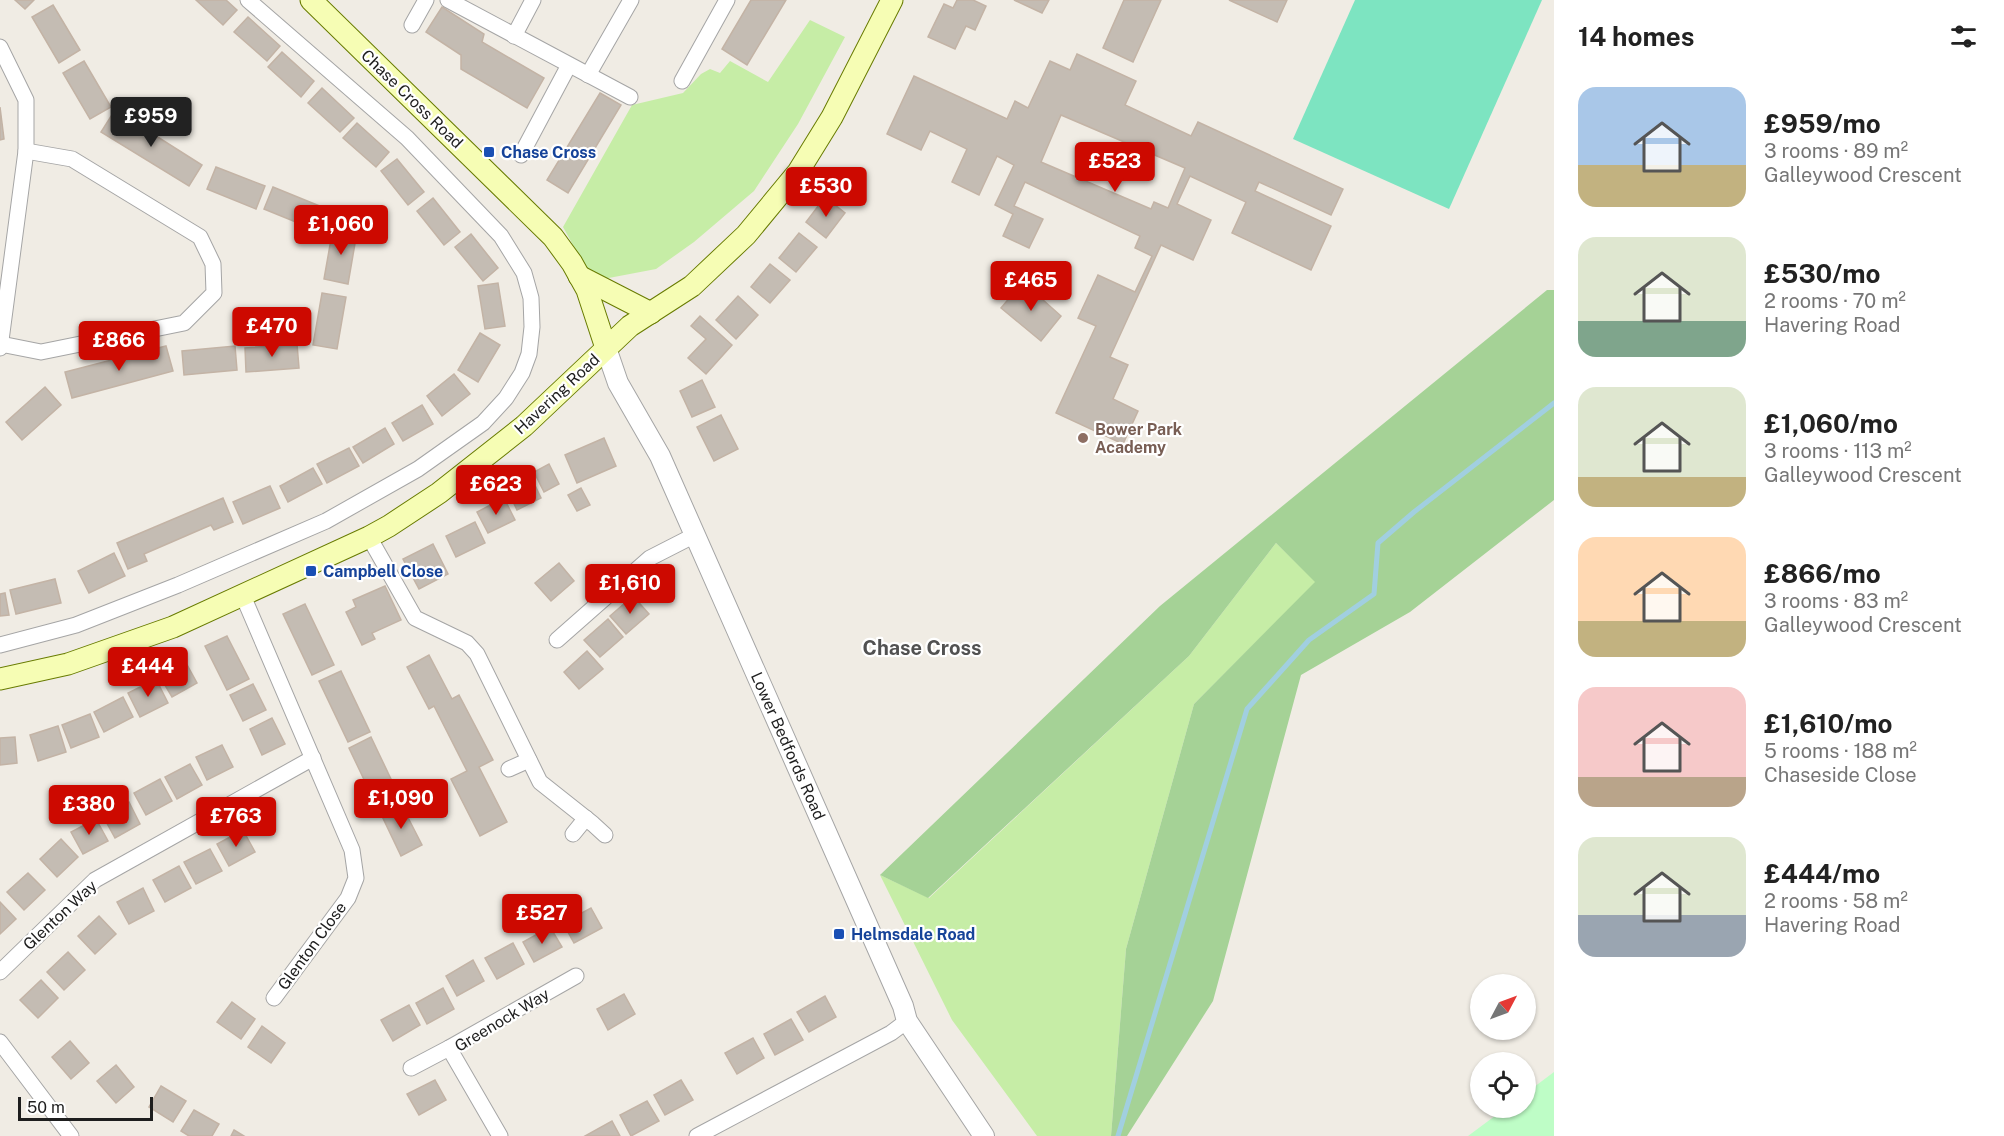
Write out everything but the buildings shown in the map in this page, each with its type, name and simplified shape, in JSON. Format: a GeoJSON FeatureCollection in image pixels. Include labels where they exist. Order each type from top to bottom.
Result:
{"type":"FeatureCollection","features":[{"type":"Feature","properties":{"kind":"main road","name":"Chase Cross Road"},"geometry":{"type":"LineString","coordinates":[[311,0],[553,237],[587,290],[606,348]]}},
{"type":"Feature","properties":{"kind":"main road","name":"Havering Road"},"geometry":{"type":"LineString","coordinates":[[0,679],[68,664],[173,627],[369,537],[439,493],[524,426],[630,326],[692,286],[746,235],[798,172],[838,108],[892,0]]}},
{"type":"Feature","properties":{"kind":"main road"},"geometry":{"type":"LineString","coordinates":[[579,276],[651,312]]}},
{"type":"Feature","properties":{"kind":"street"},"geometry":{"type":"LineString","coordinates":[[0,645],[76,625],[178,585],[326,521],[418,470],[483,423],[506,398],[522,373],[529,354],[532,327],[531,298],[524,273],[501,236],[408,138],[248,0]]}},
{"type":"Feature","properties":{"kind":"street"},"geometry":{"type":"LineString","coordinates":[[412,25],[426,0]]}},
{"type":"Feature","properties":{"kind":"street"},"geometry":{"type":"LineString","coordinates":[[448,0],[630,97]]}},
{"type":"Feature","properties":{"kind":"street"},"geometry":{"type":"LineString","coordinates":[[514,36],[533,0]]}},
{"type":"Feature","properties":{"kind":"street"},"geometry":{"type":"LineString","coordinates":[[588,75],[632,0]]}},
{"type":"Feature","properties":{"kind":"street"},"geometry":{"type":"LineString","coordinates":[[682,81],[727,0]]}},
{"type":"Feature","properties":{"kind":"street"},"geometry":{"type":"LineString","coordinates":[[0,47],[26,99],[26,151],[0,346],[40,352],[184,323],[214,293],[213,264],[200,237],[72,159],[26,151]]}},
{"type":"Feature","properties":{"kind":"street"},"geometry":{"type":"LineString","coordinates":[[521,155],[569,65]]}},
{"type":"Feature","properties":{"kind":"street","name":"Lower Bedfords Road"},"geometry":{"type":"LineString","coordinates":[[606,348],[618,383],[660,456],[903,1006],[907,1021],[971,1120],[984,1136]]}},
{"type":"Feature","properties":{"kind":"street"},"geometry":{"type":"LineString","coordinates":[[557,640],[650,558],[695,535]]}},
{"type":"Feature","properties":{"kind":"street"},"geometry":{"type":"LineString","coordinates":[[369,537],[415,618],[467,643],[477,654],[540,782],[605,835]]}},
{"type":"Feature","properties":{"kind":"street","name":"Glenton Close"},"geometry":{"type":"LineString","coordinates":[[243,596],[352,850],[356,878],[348,898],[274,998]]}},
{"type":"Feature","properties":{"kind":"street","name":"Glenton Way"},"geometry":{"type":"LineString","coordinates":[[0,972],[95,880],[313,758]]}},
{"type":"Feature","properties":{"kind":"street"},"geometry":{"type":"LineString","coordinates":[[509,769],[529,760]]}},
{"type":"Feature","properties":{"kind":"street"},"geometry":{"type":"LineString","coordinates":[[573,834],[586,819]]}},
{"type":"Feature","properties":{"kind":"street","name":"Greenock Way"},"geometry":{"type":"LineString","coordinates":[[500,1136],[448,1048],[576,976]]}},
{"type":"Feature","properties":{"kind":"street"},"geometry":{"type":"LineString","coordinates":[[697,1136],[891,1033],[907,1021]]}},
{"type":"Feature","properties":{"kind":"street"},"geometry":{"type":"LineString","coordinates":[[0,1042],[71,1136]]}},
{"type":"Feature","properties":{"kind":"street"},"geometry":{"type":"LineString","coordinates":[[411,1068],[448,1048]]}},
{"type":"Feature","properties":{"kind":"green space"},"geometry":{"type":"Polygon","coordinates":[[[1355,0],[1542,0],[1449,209],[1293,139],[1355,0]]]}},
{"type":"Feature","properties":{"kind":"green space"},"geometry":{"type":"Polygon","coordinates":[[[810,20],[845,37],[798,124],[754,191],[694,242],[656,269],[593,281],[563,227],[632,105],[683,93],[701,74],[710,69],[720,73],[730,61],[768,82],[810,20]]]}},
{"type":"Feature","properties":{"kind":"green space"},"geometry":{"type":"Polygon","coordinates":[[[1547,290],[1554,290],[1554,500],[1410,612],[1301,675],[1213,1001],[1127,1136],[1111,1136],[1126,949],[1194,704],[1315,582],[1276,543],[1189,656],[928,898],[880,875],[1160,606],[1547,290]]]}},
{"type":"Feature","properties":{"kind":"green space"},"geometry":{"type":"Polygon","coordinates":[[[1276,543],[1316,582],[1194,704],[1126,949],[1111,1136],[1037,1136],[952,1020],[880,875],[929,898],[1189,656],[1276,543]]]}},
{"type":"Feature","properties":{"kind":"green space"},"geometry":{"type":"Polygon","coordinates":[[[1554,1072],[1554,1136],[1468,1136],[1492,1118],[1536,1118],[1536,1086],[1554,1072]]]}},
{"type":"Feature","properties":{"kind":"waterway"},"geometry":{"type":"LineString","coordinates":[[1118,1136],[1247,709],[1309,640],[1374,594],[1378,543],[1414,512],[1554,403]]}},
{"type":"Feature","properties":{"kind":"place","name":"Chase Cross"},"geometry":{"type":"Point","coordinates":[489,152]}},
{"type":"Feature","properties":{"kind":"place","name":"Bower Park Academy"},"geometry":{"type":"Point","coordinates":[1083,438]}},
{"type":"Feature","properties":{"kind":"place","name":"Campbell Close"},"geometry":{"type":"Point","coordinates":[311,571]}},
{"type":"Feature","properties":{"kind":"place","name":"Helmsdale Road"},"geometry":{"type":"Point","coordinates":[839,934]}},
{"type":"Feature","properties":{"kind":"district","name":"Chase Cross"},"geometry":{"type":"Point","coordinates":[922,648]}}]}
